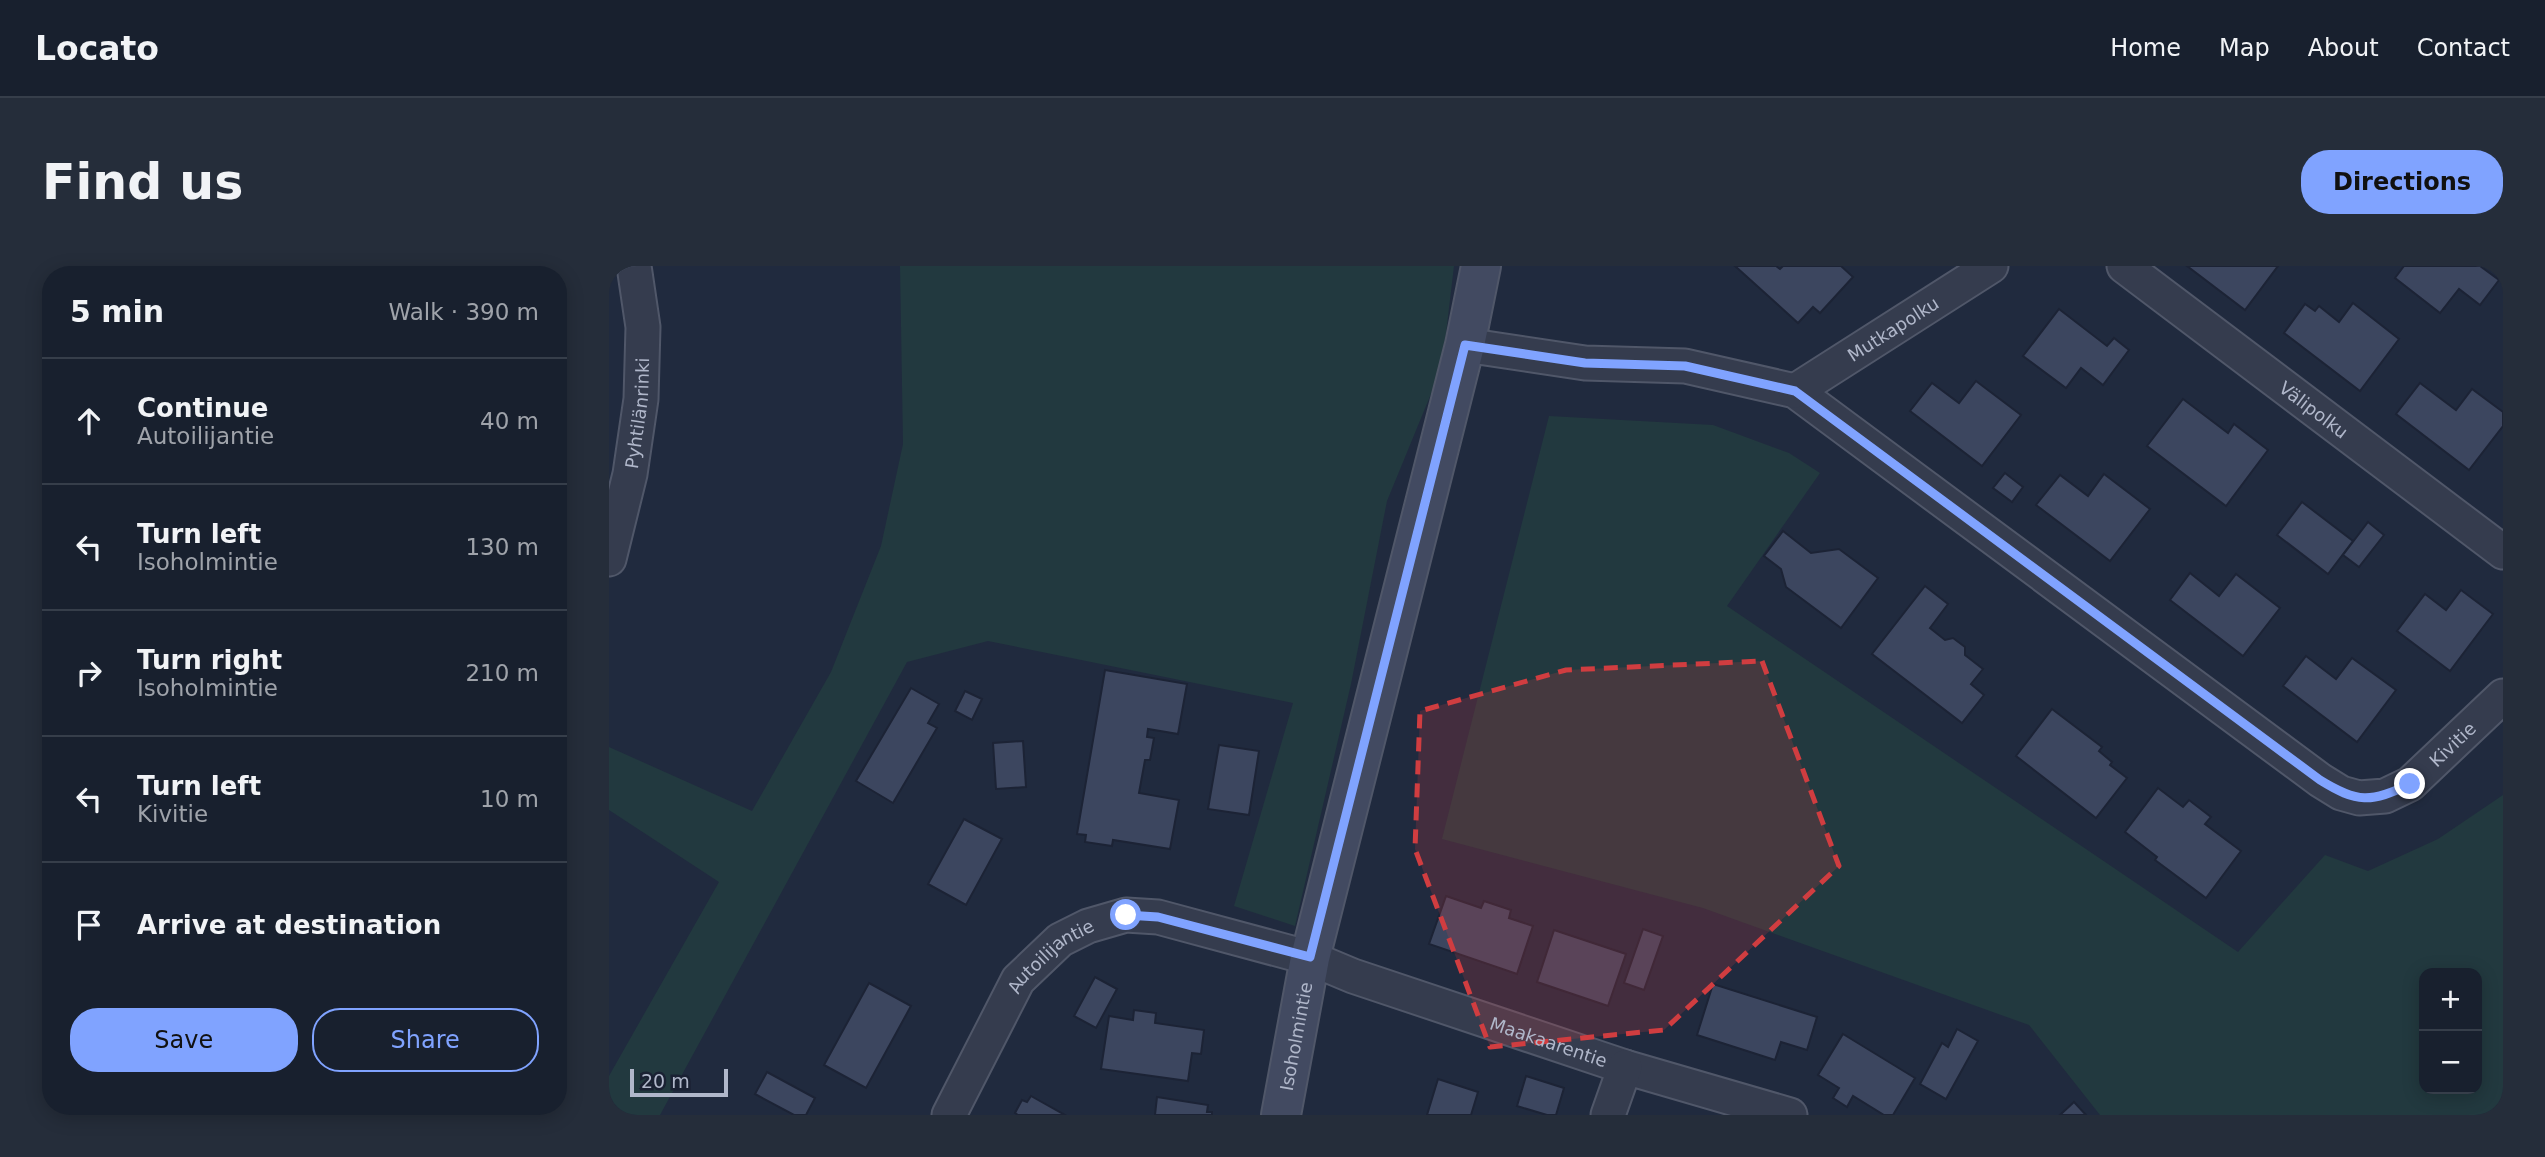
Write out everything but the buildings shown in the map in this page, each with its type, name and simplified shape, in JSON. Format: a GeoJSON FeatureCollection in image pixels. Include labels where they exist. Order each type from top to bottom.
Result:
{"type":"FeatureCollection","features":[{"type":"Feature","properties":{"kind":"street","name":"Pyhtilänrinki"},"geometry":{"type":"LineString","coordinates":[[609,559],[630,474],[641,399],[643,327],[633,266]]}},
{"type":"Feature","properties":{"kind":"street","name":"Isoholmintie"},"geometry":{"type":"LineString","coordinates":[[1281,1115],[1310,957],[1465,345],[1481,266]]}},
{"type":"Feature","properties":{"kind":"street","name":"Mutkapolku"},"geometry":{"type":"LineString","coordinates":[[1795,391],[1991,266]]}},
{"type":"Feature","properties":{"kind":"street","name":"Välipolku"},"geometry":{"type":"LineString","coordinates":[[2124,266],[2503,552]]}},
{"type":"Feature","properties":{"kind":"street"},"geometry":{"type":"LineString","coordinates":[[1465,345],[1585,363],[1685,366],[1795,391]]}},
{"type":"Feature","properties":{"kind":"street","name":"Kivitie"},"geometry":{"type":"LineString","coordinates":[[1795,391],[2341,793],[2359,799],[2385,796],[2410,784],[2503,696]]}},
{"type":"Feature","properties":{"kind":"street","name":"Autoilijantie"},"geometry":{"type":"LineString","coordinates":[[949,1115],[1018,980],[1060,940],[1088,926],[1126,915],[1158,917],[1310,957]]}},
{"type":"Feature","properties":{"kind":"street","name":"Maakaarentie"},"geometry":{"type":"LineString","coordinates":[[1310,957],[1353,976],[1625,1067],[1790,1115]]}},
{"type":"Feature","properties":{"kind":"street"},"geometry":{"type":"LineString","coordinates":[[1608,1115],[1625,1067]]}},
{"type":"Feature","properties":{"kind":"highlighted area"},"geometry":{"type":"Polygon","coordinates":[[[1762,661],[1839,866],[1664,1030],[1490,1047],[1415,849],[1420,711],[1566,670],[1762,661]]]}},
{"type":"Feature","properties":{"kind":"green space"},"geometry":{"type":"Polygon","coordinates":[[[900,266],[1454,266],[1442,367],[1387,501],[1351,684],[1295,926],[1234,906],[1293,703],[988,641],[907,662],[660,1115],[609,1115],[609,1076],[719,882],[609,810],[609,747],[752,811],[831,672],[881,546],[903,444],[900,266]]]}},
{"type":"Feature","properties":{"kind":"green space"},"geometry":{"type":"Polygon","coordinates":[[[1549,416],[1713,425],[1789,453],[1820,473],[1727,606],[2238,952],[2325,855],[2368,871],[2438,839],[2503,795],[2503,1115],[2100,1115],[2029,1025],[1703,908],[1442,839],[1549,416]]]}},
{"type":"Feature","properties":{"kind":"route"},"geometry":{"type":"LineString","coordinates":[[1126,915],[1158,917],[1310,957],[1465,345],[1585,363],[1685,366],[1795,391],[2320,780],[2341,793],[2359,799],[2385,796],[2410,784]]}}]}
